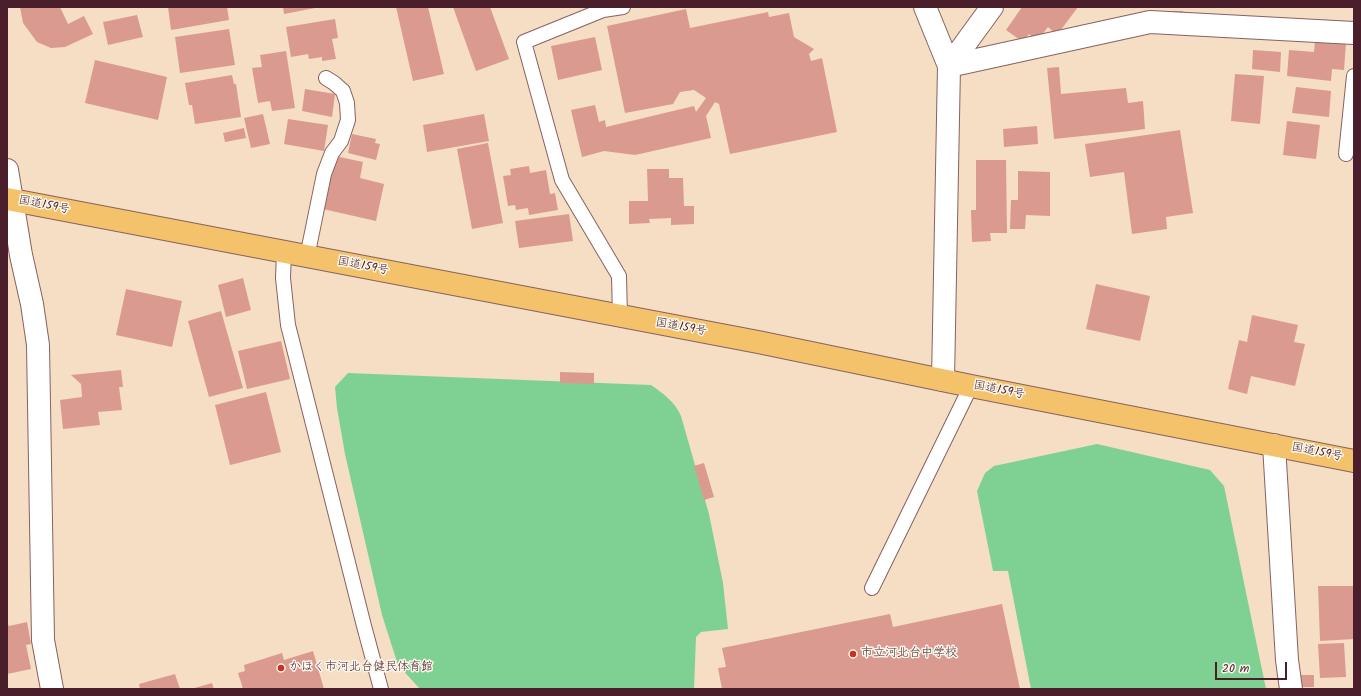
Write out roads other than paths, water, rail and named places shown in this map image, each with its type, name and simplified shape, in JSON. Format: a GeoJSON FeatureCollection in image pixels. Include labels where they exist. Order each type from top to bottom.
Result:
{"type":"FeatureCollection","features":[{"type":"Feature","properties":{"kind":"highway","name":"国道159号"},"geometry":{"type":"LineString","coordinates":[[9,199],[620,317],[758,342],[971,386],[1354,461]]}},
{"type":"Feature","properties":{"kind":"street"},"geometry":{"type":"LineString","coordinates":[[925,7],[949,66],[943,380]]}},
{"type":"Feature","properties":{"kind":"street"},"geometry":{"type":"LineString","coordinates":[[949,66],[992,7]]}},
{"type":"Feature","properties":{"kind":"street"},"geometry":{"type":"LineString","coordinates":[[949,66],[1150,22],[1354,33]]}},
{"type":"Feature","properties":{"kind":"street"},"geometry":{"type":"LineString","coordinates":[[7,170],[9,199],[32,304],[38,345],[43,640],[52,689]]}},
{"type":"Feature","properties":{"kind":"street"},"geometry":{"type":"LineString","coordinates":[[1274,445],[1287,660],[1292,689]]}},
{"type":"Feature","properties":{"kind":"lane"},"geometry":{"type":"LineString","coordinates":[[620,317],[619,276],[562,180],[524,42],[603,10],[623,7]]}},
{"type":"Feature","properties":{"kind":"lane"},"geometry":{"type":"LineString","coordinates":[[1346,154],[1354,76]]}},
{"type":"Feature","properties":{"kind":"lane"},"geometry":{"type":"LineString","coordinates":[[307,257],[324,174],[332,153],[341,141],[348,120],[347,103],[343,91],[326,78]]}},
{"type":"Feature","properties":{"kind":"lane"},"geometry":{"type":"LineString","coordinates":[[284,252],[283,278],[288,325],[381,689]]}},
{"type":"Feature","properties":{"kind":"lane"},"geometry":{"type":"LineString","coordinates":[[872,588],[971,386]]}},
{"type":"Feature","properties":{"kind":"place","name":"市立河北台中学校"},"geometry":{"type":"Point","coordinates":[853,654]}},
{"type":"Feature","properties":{"kind":"place","name":"かほく市河北台健民体育館"},"geometry":{"type":"Point","coordinates":[281,668]}}]}
